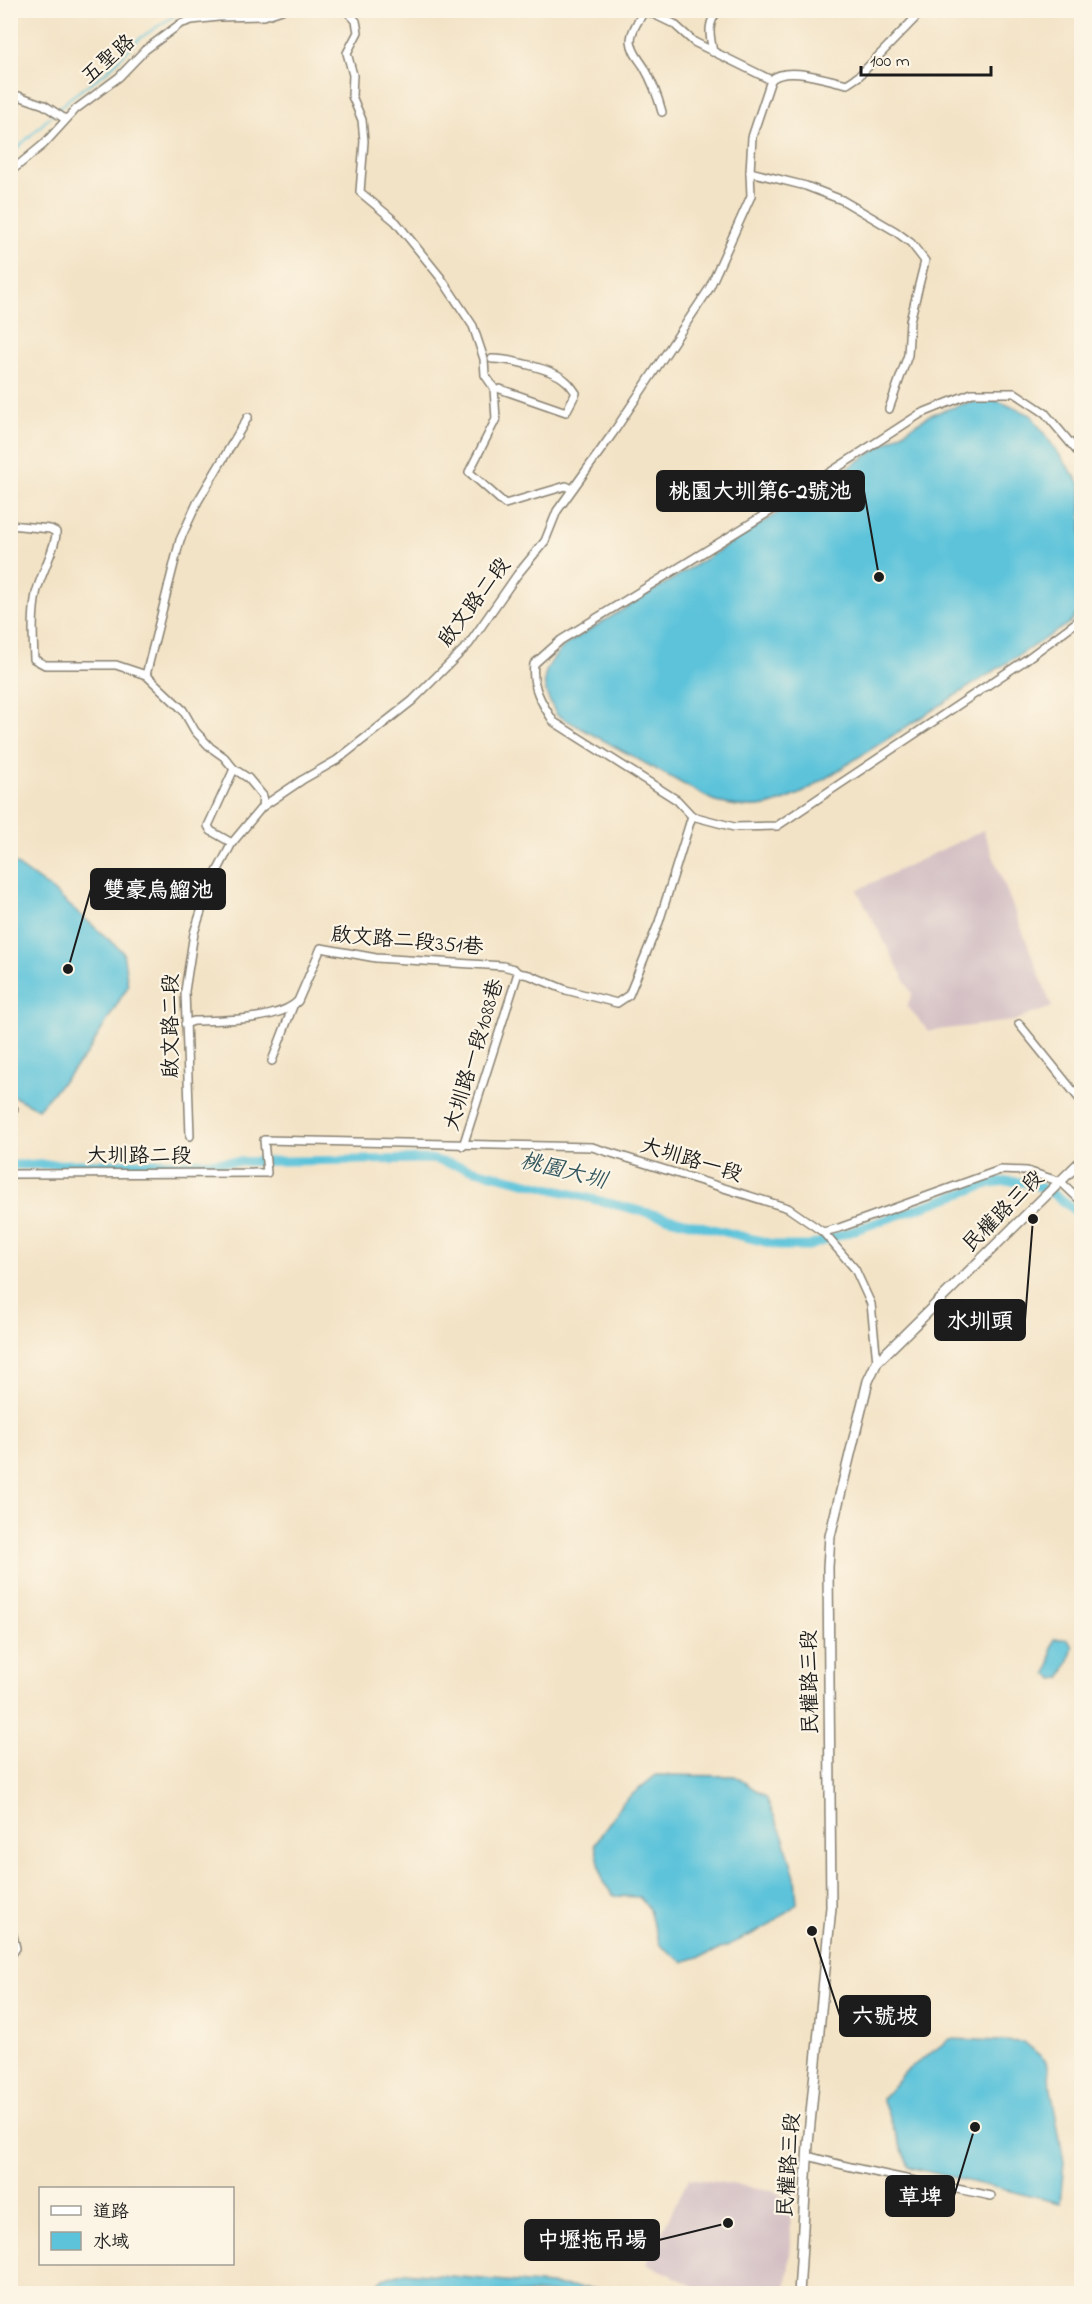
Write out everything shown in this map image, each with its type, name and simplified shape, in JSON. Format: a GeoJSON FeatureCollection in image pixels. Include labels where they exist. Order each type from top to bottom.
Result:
{"type":"FeatureCollection","features":[{"type":"Feature","properties":{"kind":"street","name":"五聖路"},"geometry":{"type":"LineString","coordinates":[[10,172],[44,144],[65,119],[119,77],[145,50],[180,24],[218,17],[264,16],[282,10]]}},
{"type":"Feature","properties":{"kind":"street"},"geometry":{"type":"LineString","coordinates":[[346,10],[356,21],[358,32],[347,53],[353,75],[352,96],[362,120],[360,192],[396,222],[441,278],[472,326],[483,359],[485,375],[494,388],[496,419],[469,472],[505,504],[566,486],[572,489]]}},
{"type":"Feature","properties":{"kind":"street"},"geometry":{"type":"LineString","coordinates":[[713,52],[709,32],[710,23],[719,10]]}},
{"type":"Feature","properties":{"kind":"street"},"geometry":{"type":"LineString","coordinates":[[662,112],[644,68],[634,52],[631,40],[637,22],[645,11],[674,24],[694,42],[771,80],[775,76],[788,72],[847,84],[859,76],[923,10]]}},
{"type":"Feature","properties":{"kind":"street","name":"啟文路二段"},"geometry":{"type":"LineString","coordinates":[[190,1136],[185,991],[194,933],[209,887],[232,843],[262,807],[337,760],[412,700],[469,644],[517,575],[545,541],[557,511],[710,289],[751,196],[752,137],[771,80]]}},
{"type":"Feature","properties":{"kind":"street"},"geometry":{"type":"LineString","coordinates":[[10,93],[44,105],[65,119]]}},
{"type":"Feature","properties":{"kind":"street"},"geometry":{"type":"LineString","coordinates":[[750,172],[806,186],[842,200],[895,231],[911,243],[925,261],[910,321],[908,355],[889,410]]}},
{"type":"Feature","properties":{"kind":"street"},"geometry":{"type":"LineString","coordinates":[[492,359],[508,359],[558,376],[566,381],[576,393],[566,412],[500,389]]}},
{"type":"Feature","properties":{"kind":"street"},"geometry":{"type":"LineString","coordinates":[[1082,457],[1045,413],[1015,393],[972,393],[920,414],[769,512],[561,640],[534,664],[532,676],[540,702],[554,722],[676,800],[692,816],[734,827],[777,826],[1024,661],[1082,618]]}},
{"type":"Feature","properties":{"kind":"street"},"geometry":{"type":"LineString","coordinates":[[146,675],[180,540],[198,501],[248,417]]}},
{"type":"Feature","properties":{"kind":"street"},"geometry":{"type":"LineString","coordinates":[[10,525],[50,529],[56,532],[56,538],[36,593],[33,627],[34,659],[45,665],[116,665],[146,675],[183,710],[195,731],[234,770],[248,778],[263,796],[262,807]]}},
{"type":"Feature","properties":{"kind":"street"},"geometry":{"type":"LineString","coordinates":[[232,843],[211,831],[208,826],[234,770]]}},
{"type":"Feature","properties":{"kind":"street"},"geometry":{"type":"LineString","coordinates":[[518,973],[616,1004],[629,995],[658,922],[692,816]]}},
{"type":"Feature","properties":{"kind":"street","name":"啟文路二段351巷"},"geometry":{"type":"LineString","coordinates":[[293,1006],[298,1001],[321,948],[376,957],[503,966],[514,969],[518,973]]}},
{"type":"Feature","properties":{"kind":"street","name":"大圳路一段1088巷"},"geometry":{"type":"LineString","coordinates":[[464,1146],[518,973]]}},
{"type":"Feature","properties":{"kind":"street"},"geometry":{"type":"LineString","coordinates":[[185,1024],[194,1021],[272,1014],[293,1006]]}},
{"type":"Feature","properties":{"kind":"street"},"geometry":{"type":"LineString","coordinates":[[272,1061],[293,1006]]}},
{"type":"Feature","properties":{"kind":"street"},"geometry":{"type":"LineString","coordinates":[[1019,1024],[1082,1102]]}},
{"type":"Feature","properties":{"kind":"street","name":"大圳路一段"},"geometry":{"type":"LineString","coordinates":[[267,1173],[264,1140],[592,1147],[788,1208],[824,1233],[855,1269],[871,1304],[877,1362]]}},
{"type":"Feature","properties":{"kind":"street","name":"民權路三段"},"geometry":{"type":"LineString","coordinates":[[799,2294],[808,2156],[831,1907],[828,1567],[830,1536],[868,1382],[877,1362],[1082,1160]]}},
{"type":"Feature","properties":{"kind":"street"},"geometry":{"type":"LineString","coordinates":[[824,1233],[1000,1170],[1027,1171],[1060,1182],[1082,1202]]}},
{"type":"Feature","properties":{"kind":"street","name":"大圳路二段"},"geometry":{"type":"LineString","coordinates":[[10,1174],[267,1173]]}},
{"type":"Feature","properties":{"kind":"street"},"geometry":{"type":"LineString","coordinates":[[10,1923],[16,1948],[10,1957]]}},
{"type":"Feature","properties":{"kind":"street"},"geometry":{"type":"LineString","coordinates":[[808,2156],[848,2168],[900,2176],[991,2196]]}},
{"type":"Feature","properties":{"kind":"shaded area"},"geometry":{"type":"Polygon","coordinates":[[[983,830],[1052,1007],[1013,1021],[928,1031],[907,1006],[912,994],[857,890],[983,830]]]}},
{"type":"Feature","properties":{"kind":"shaded area"},"geometry":{"type":"Polygon","coordinates":[[[689,2178],[772,2190],[790,2201],[791,2246],[786,2293],[708,2293],[646,2263],[689,2178]]]}},
{"type":"Feature","properties":{"kind":"water"},"geometry":{"type":"Polygon","coordinates":[[[998,401],[1031,415],[1081,485],[1081,608],[1071,622],[804,792],[761,807],[741,807],[716,802],[557,715],[547,695],[544,678],[550,663],[565,645],[728,545],[930,415],[969,402],[998,401]]]}},
{"type":"Feature","properties":{"kind":"water"},"geometry":{"type":"Polygon","coordinates":[[[10,860],[52,890],[123,952],[128,986],[87,1054],[38,1109],[11,1095],[10,860]]]}},
{"type":"Feature","properties":{"kind":"water"},"geometry":{"type":"Polygon","coordinates":[[[1054,1639],[1068,1639],[1073,1647],[1061,1678],[1054,1679],[1047,1674],[1054,1639]]]}},
{"type":"Feature","properties":{"kind":"water"},"geometry":{"type":"Polygon","coordinates":[[[656,1775],[735,1776],[766,1797],[784,1839],[795,1877],[797,1904],[765,1928],[714,1952],[683,1962],[660,1945],[648,1907],[639,1897],[614,1896],[603,1882],[595,1844],[622,1803],[656,1775]]]}},
{"type":"Feature","properties":{"kind":"water"},"geometry":{"type":"Polygon","coordinates":[[[950,2039],[1024,2042],[1046,2061],[1064,2162],[1060,2203],[909,2167],[882,2099],[906,2071],[950,2039]]]}},
{"type":"Feature","properties":{"kind":"water"},"geometry":{"type":"Polygon","coordinates":[[[405,2272],[640,2293],[367,2293],[383,2279],[405,2272]]]}},
{"type":"Feature","properties":{"kind":"waterway"},"geometry":{"type":"LineString","coordinates":[[10,155],[70,98],[106,72],[140,38],[183,10]]}},
{"type":"Feature","properties":{"kind":"waterway","name":"桃園大圳"},"geometry":{"type":"LineString","coordinates":[[10,1165],[431,1159],[781,1246],[809,1246],[991,1183],[1005,1181],[1041,1187],[1061,1199],[1082,1217]]}},
{"type":"Feature","properties":{"kind":"place","name":"桃園大圳第6-2號池"},"geometry":{"type":"Point","coordinates":[879,577]}},
{"type":"Feature","properties":{"kind":"place","name":"雙豪烏鰡池"},"geometry":{"type":"Point","coordinates":[68,969]}},
{"type":"Feature","properties":{"kind":"place","name":"水圳頭"},"geometry":{"type":"Point","coordinates":[1033,1219]}},
{"type":"Feature","properties":{"kind":"place","name":"六號坡"},"geometry":{"type":"Point","coordinates":[812,1931]}},
{"type":"Feature","properties":{"kind":"place","name":"草埤"},"geometry":{"type":"Point","coordinates":[975,2127]}},
{"type":"Feature","properties":{"kind":"place","name":"中壢拖吊場"},"geometry":{"type":"Point","coordinates":[728,2223]}}]}
